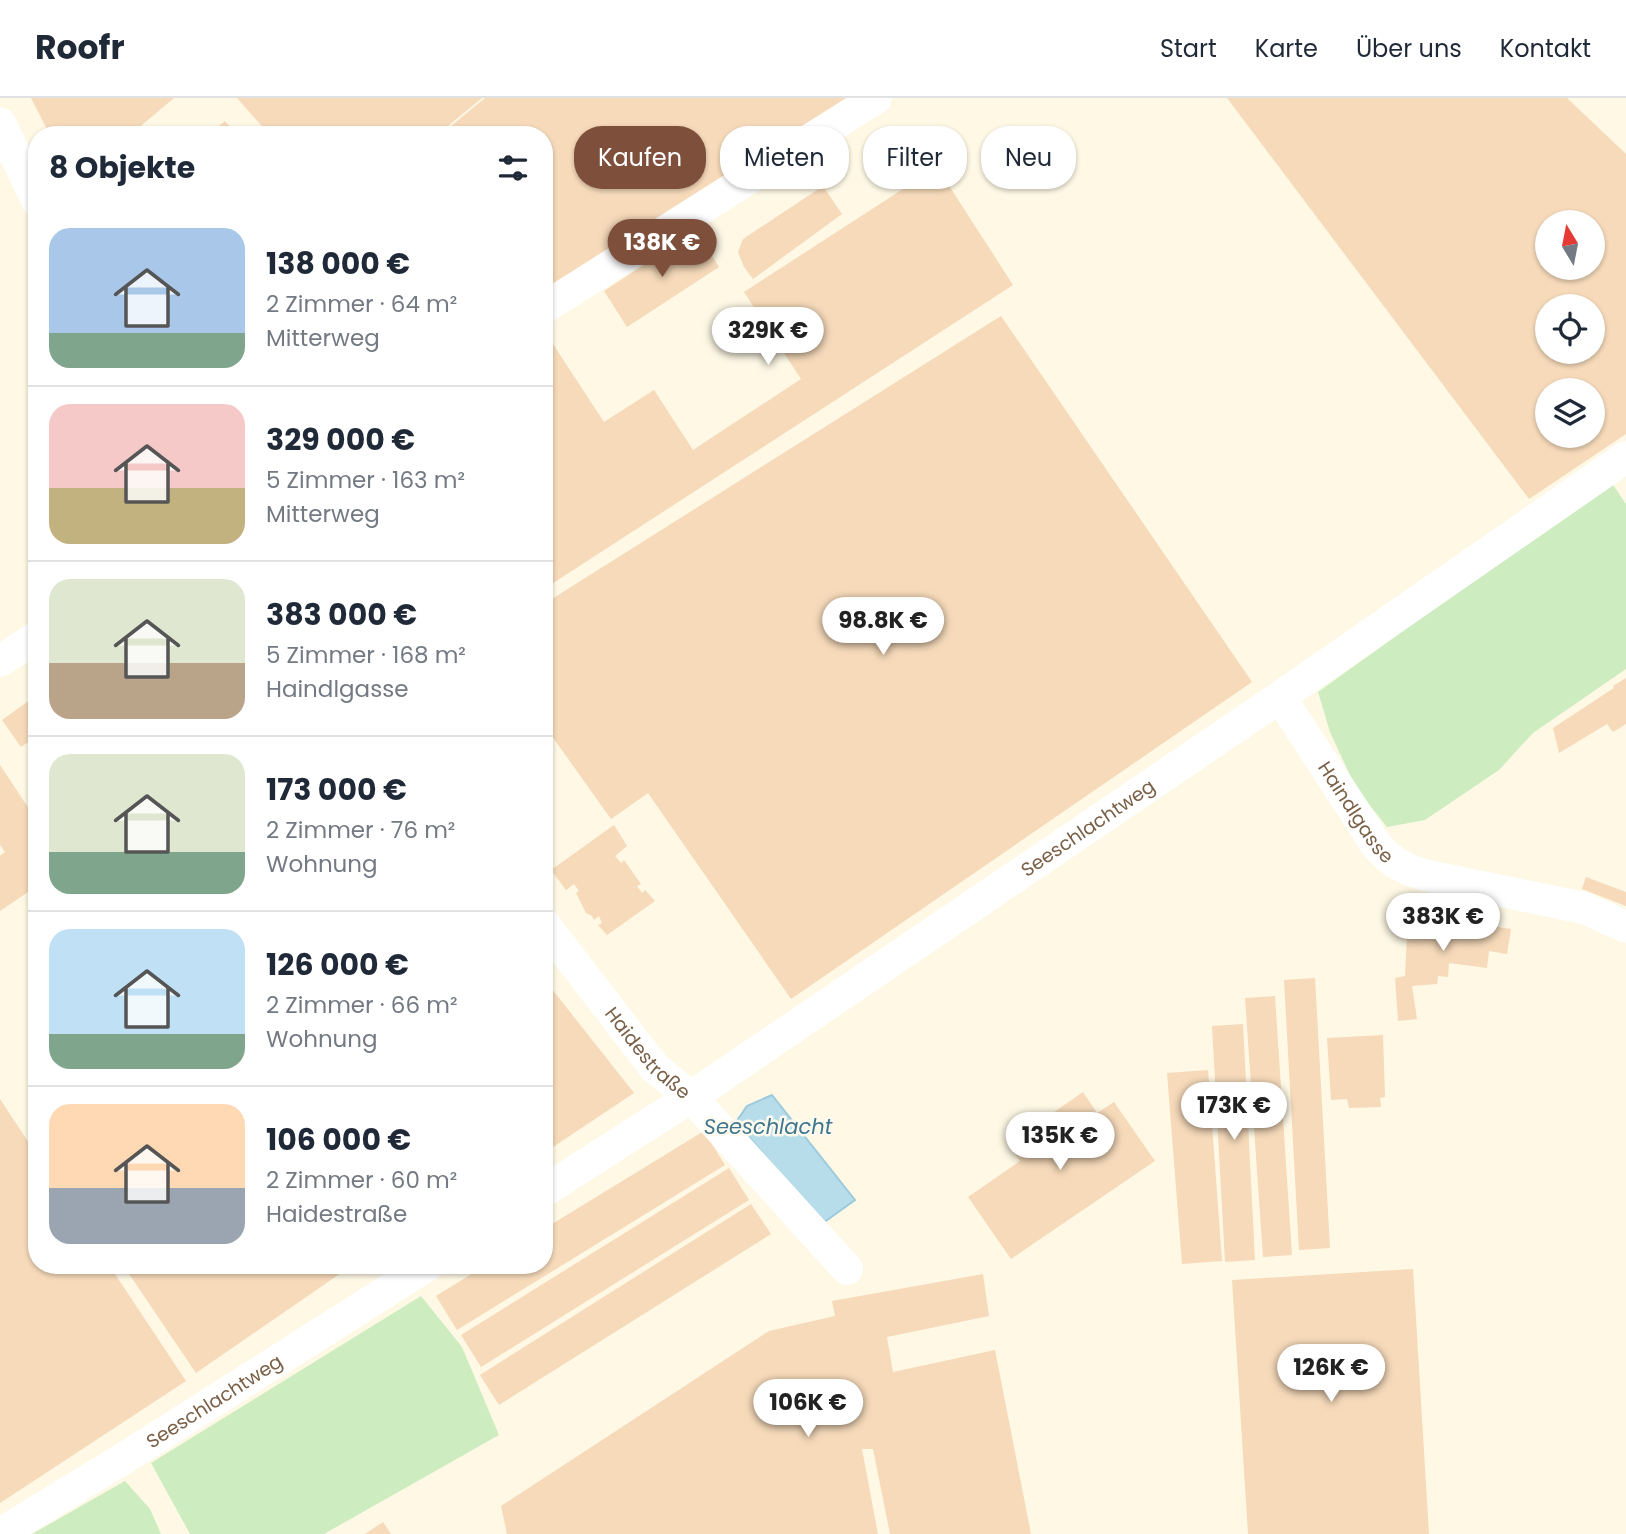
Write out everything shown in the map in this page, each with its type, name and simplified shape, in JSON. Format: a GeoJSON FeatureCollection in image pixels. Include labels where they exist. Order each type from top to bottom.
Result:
{"type":"FeatureCollection","features":[{"type":"Feature","properties":{"kind":"street"},"geometry":{"type":"LineString","coordinates":[[553,302],[876,98]]}},
{"type":"Feature","properties":{"kind":"street"},"geometry":{"type":"LineString","coordinates":[[0,123],[28,181]]}},
{"type":"Feature","properties":{"kind":"street","name":"Seeschlachtweg"},"geometry":{"type":"LineString","coordinates":[[553,1185],[691,1097],[1280,697],[1626,457]]}},
{"type":"Feature","properties":{"kind":"street"},"geometry":{"type":"LineString","coordinates":[[0,661],[28,642]]}},
{"type":"Feature","properties":{"kind":"street","name":"Haindlgasse"},"geometry":{"type":"LineString","coordinates":[[1280,697],[1377,846],[1396,864],[1433,877],[1584,908],[1626,927]]}},
{"type":"Feature","properties":{"kind":"street","name":"Haidestraße"},"geometry":{"type":"LineString","coordinates":[[553,935],[655,1068],[691,1097],[847,1269]]}},
{"type":"Feature","properties":{"kind":"street","name":"Seeschlachtweg"},"geometry":{"type":"LineString","coordinates":[[0,1534],[414,1274]]}},
{"type":"Feature","properties":{"kind":"green space"},"geometry":{"type":"Polygon","coordinates":[[[1611,482],[1626,504],[1626,669],[1533,733],[1499,770],[1425,820],[1387,827],[1356,788],[1330,732],[1318,692],[1611,482]]]}},
{"type":"Feature","properties":{"kind":"green space"},"geometry":{"type":"Polygon","coordinates":[[[421,1296],[462,1347],[499,1435],[324,1534],[190,1534],[151,1463],[421,1296]]]}},
{"type":"Feature","properties":{"kind":"green space"},"geometry":{"type":"Polygon","coordinates":[[[125,1481],[150,1509],[161,1534],[32,1534],[125,1481]]]}},
{"type":"Feature","properties":{"kind":"water","name":"Seeschlacht"},"geometry":{"type":"Polygon","coordinates":[[[772,1095],[855,1200],[823,1223],[736,1122],[747,1106],[772,1095]]]}},
{"type":"Feature","properties":{"kind":"building"},"geometry":{"type":"Polygon","coordinates":[[[31,98],[174,98],[141,126],[45,126],[31,98]]]}},
{"type":"Feature","properties":{"kind":"building"},"geometry":{"type":"Polygon","coordinates":[[[237,98],[482,98],[448,126],[262,126],[237,98]]]}},
{"type":"Feature","properties":{"kind":"building"},"geometry":{"type":"Polygon","coordinates":[[[485,98],[855,98],[811,126],[720,126],[720,184],[553,291],[553,126],[451,126],[485,98]]]}},
{"type":"Feature","properties":{"kind":"building"},"geometry":{"type":"Polygon","coordinates":[[[1227,98],[1567,98],[1626,154],[1626,434],[1529,499],[1227,98]]]}},
{"type":"Feature","properties":{"kind":"building"},"geometry":{"type":"Polygon","coordinates":[[[818,189],[825,189],[842,214],[753,279],[738,252],[743,239],[818,189]]]}},
{"type":"Feature","properties":{"kind":"building"},"geometry":{"type":"Polygon","coordinates":[[[903,189],[951,189],[1013,285],[553,583],[553,344],[604,422],[654,390],[693,450],[801,379],[744,292],[903,189]]]}},
{"type":"Feature","properties":{"kind":"building"},"geometry":{"type":"Polygon","coordinates":[[[696,231],[719,267],[627,327],[604,291],[696,231]]]}},
{"type":"Feature","properties":{"kind":"building"},"geometry":{"type":"Polygon","coordinates":[[[1001,316],[1252,682],[791,999],[648,793],[611,819],[553,738],[553,598],[1001,316]]]}},
{"type":"Feature","properties":{"kind":"building"},"geometry":{"type":"Polygon","coordinates":[[[1626,678],[1626,724],[1613,732],[1607,724],[1559,753],[1553,728],[1626,678]]]}},
{"type":"Feature","properties":{"kind":"building"},"geometry":{"type":"Polygon","coordinates":[[[28,701],[28,742],[21,747],[2,720],[28,701]]]}},
{"type":"Feature","properties":{"kind":"building"},"geometry":{"type":"Polygon","coordinates":[[[0,765],[28,807],[28,892],[0,911],[0,856],[5,852],[0,845],[0,765]]]}},
{"type":"Feature","properties":{"kind":"building"},"geometry":{"type":"Polygon","coordinates":[[[614,825],[627,846],[615,856],[621,863],[624,860],[641,884],[637,886],[642,893],[645,890],[655,901],[607,935],[598,925],[602,923],[599,916],[594,920],[586,913],[574,884],[566,890],[553,873],[553,869],[614,825]]]}},
{"type":"Feature","properties":{"kind":"building"},"geometry":{"type":"Polygon","coordinates":[[[1586,877],[1626,892],[1626,906],[1582,889],[1586,877]]]}},
{"type":"Feature","properties":{"kind":"building"},"geometry":{"type":"Polygon","coordinates":[[[1408,913],[1511,929],[1507,954],[1489,951],[1487,968],[1449,963],[1448,977],[1438,976],[1437,984],[1412,986],[1417,1019],[1398,1021],[1395,978],[1405,976],[1408,913]]]}},
{"type":"Feature","properties":{"kind":"building"},"geometry":{"type":"Polygon","coordinates":[[[1315,978],[1330,1248],[1299,1250],[1284,980],[1315,978]]]}},
{"type":"Feature","properties":{"kind":"building"},"geometry":{"type":"Polygon","coordinates":[[[553,990],[634,1093],[553,1147],[553,990]]]}},
{"type":"Feature","properties":{"kind":"building"},"geometry":{"type":"Polygon","coordinates":[[[1275,996],[1292,1255],[1263,1257],[1245,998],[1275,996]]]}},
{"type":"Feature","properties":{"kind":"building"},"geometry":{"type":"Polygon","coordinates":[[[1243,1024],[1255,1260],[1225,1262],[1212,1026],[1243,1024]]]}},
{"type":"Feature","properties":{"kind":"building"},"geometry":{"type":"Polygon","coordinates":[[[1383,1035],[1385,1097],[1380,1098],[1381,1107],[1349,1108],[1347,1099],[1331,1100],[1327,1038],[1383,1035]]]}},
{"type":"Feature","properties":{"kind":"building"},"geometry":{"type":"Polygon","coordinates":[[[1208,1070],[1222,1261],[1182,1264],[1167,1073],[1208,1070]]]}},
{"type":"Feature","properties":{"kind":"building"},"geometry":{"type":"Polygon","coordinates":[[[1083,1092],[1097,1113],[1114,1102],[1155,1161],[1011,1259],[968,1197],[1020,1161],[1008,1144],[1083,1092]]]}},
{"type":"Feature","properties":{"kind":"building"},"geometry":{"type":"Polygon","coordinates":[[[0,1099],[28,1141],[28,1274],[115,1274],[186,1381],[0,1503],[0,1099]]]}},
{"type":"Feature","properties":{"kind":"building"},"geometry":{"type":"Polygon","coordinates":[[[704,1131],[725,1165],[553,1271],[553,1223],[704,1131]]]}},
{"type":"Feature","properties":{"kind":"building"},"geometry":{"type":"Polygon","coordinates":[[[729,1168],[749,1200],[481,1367],[461,1335],[729,1168]]]}},
{"type":"Feature","properties":{"kind":"building"},"geometry":{"type":"Polygon","coordinates":[[[751,1204],[771,1234],[499,1405],[480,1375],[751,1204]]]}},
{"type":"Feature","properties":{"kind":"building"},"geometry":{"type":"Polygon","coordinates":[[[1413,1269],[1429,1534],[1248,1534],[1232,1280],[1413,1269]]]}},
{"type":"Feature","properties":{"kind":"building"},"geometry":{"type":"Polygon","coordinates":[[[129,1274],[340,1274],[196,1373],[129,1274]]]}},
{"type":"Feature","properties":{"kind":"building"},"geometry":{"type":"Polygon","coordinates":[[[471,1274],[548,1274],[457,1330],[436,1296],[471,1274]]]}},
{"type":"Feature","properties":{"kind":"building"},"geometry":{"type":"Polygon","coordinates":[[[983,1274],[989,1316],[887,1337],[893,1372],[995,1350],[1031,1534],[890,1534],[873,1449],[862,1449],[878,1534],[507,1534],[501,1506],[769,1331],[835,1316],[832,1301],[983,1274]]]}},
{"type":"Feature","properties":{"kind":"building"},"geometry":{"type":"Polygon","coordinates":[[[383,1522],[391,1534],[365,1534],[383,1522]]]}}]}
